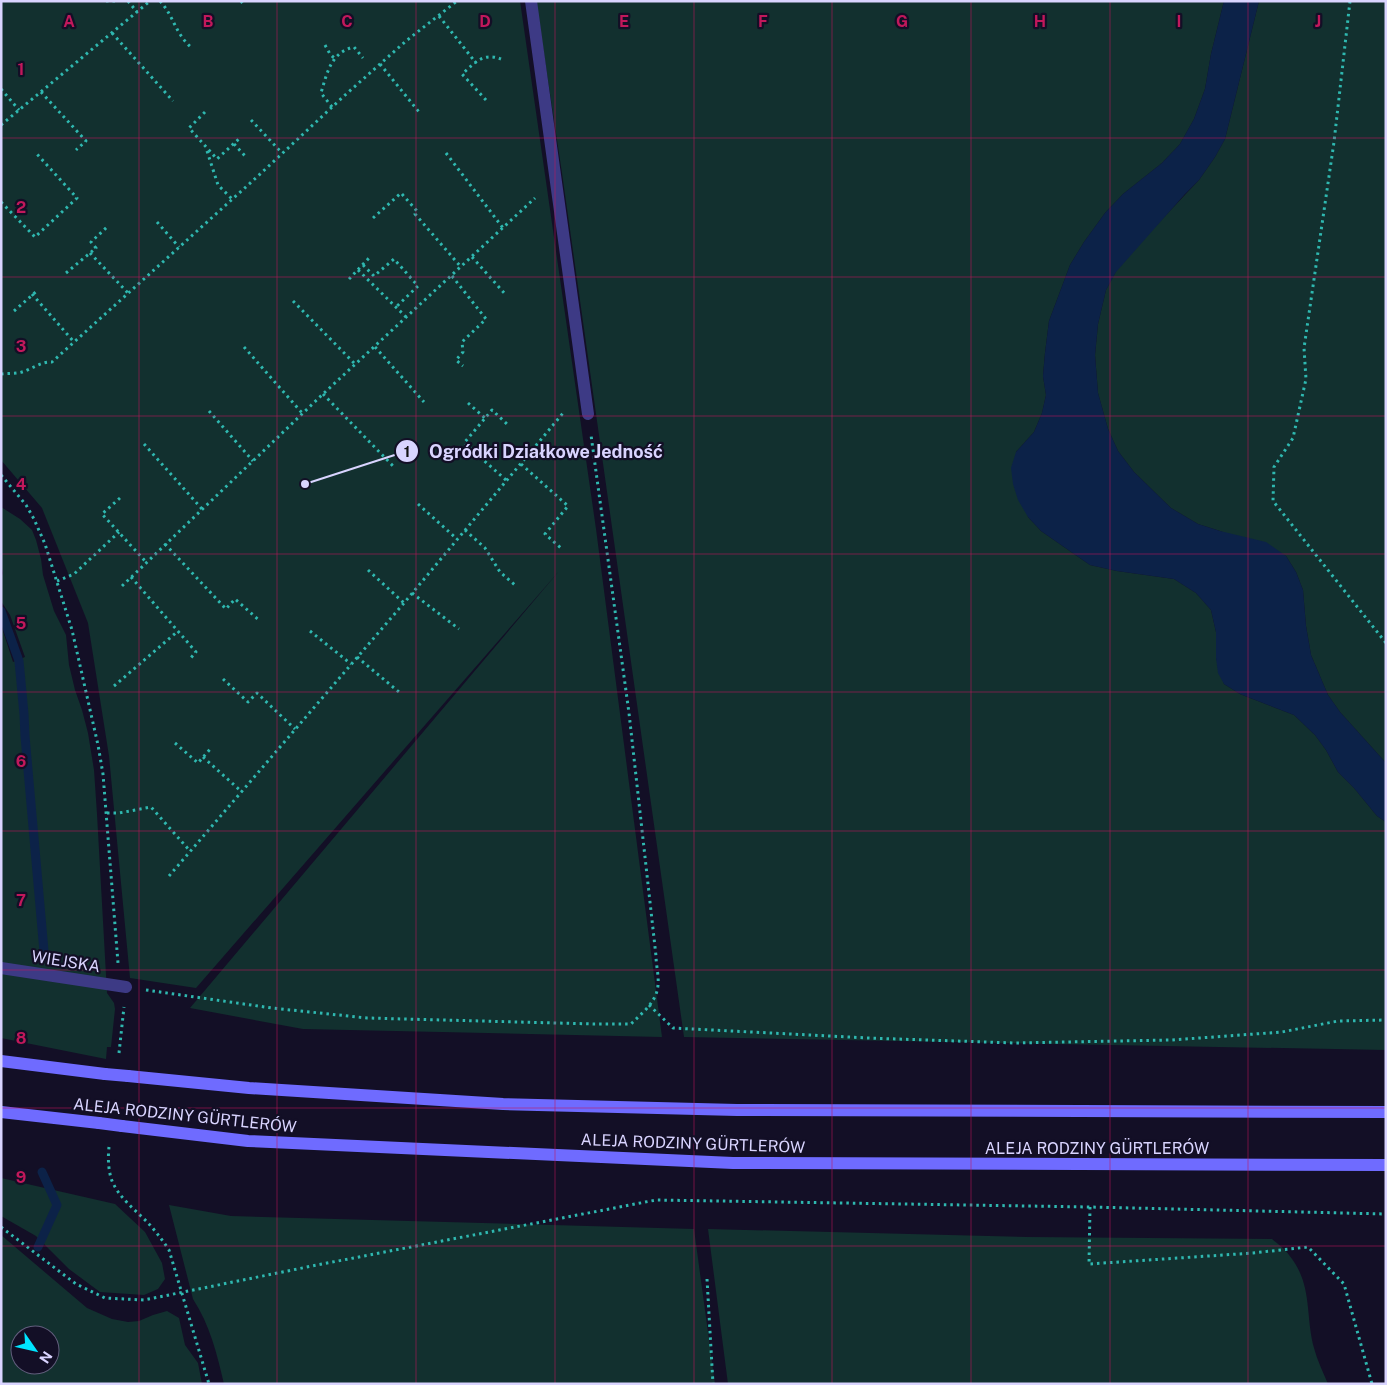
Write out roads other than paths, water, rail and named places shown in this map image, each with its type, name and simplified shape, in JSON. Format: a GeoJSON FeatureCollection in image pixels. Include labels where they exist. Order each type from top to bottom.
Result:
{"type":"FeatureCollection","features":[{"type":"Feature","properties":{"kind":"main road","name":"ALEJA RODZINY GÜRTLERÓW"},"geometry":{"type":"LineString","coordinates":[[1,1061],[105,1074],[249,1088],[503,1104],[747,1110],[1386,1112]]}},
{"type":"Feature","properties":{"kind":"main road","name":"ALEJA RODZINY GÜRTLERÓW"},"geometry":{"type":"LineString","coordinates":[[1,1112],[248,1141],[732,1162],[1386,1165]]}},
{"type":"Feature","properties":{"kind":"street"},"geometry":{"type":"LineString","coordinates":[[531,1],[588,414]]}},
{"type":"Feature","properties":{"kind":"street","name":"WIEJSKA"},"geometry":{"type":"LineString","coordinates":[[1,968],[126,987]]}},
{"type":"Feature","properties":{"kind":"water"},"geometry":{"type":"Polygon","coordinates":[[[1224,1],[1259,1],[1225,139],[1199,180],[1116,272],[1106,290],[1098,324],[1095,355],[1098,393],[1108,429],[1118,451],[1134,472],[1171,508],[1198,524],[1266,542],[1286,556],[1296,572],[1303,590],[1311,655],[1328,695],[1340,712],[1386,763],[1386,822],[1377,816],[1338,772],[1315,735],[1294,715],[1240,694],[1224,684],[1218,673],[1216,632],[1211,610],[1196,593],[1174,579],[1090,565],[1041,531],[1028,517],[1018,500],[1013,484],[1011,468],[1016,452],[1034,432],[1042,413],[1046,395],[1043,376],[1049,321],[1070,265],[1105,213],[1123,194],[1162,163],[1180,144],[1194,119],[1205,89],[1211,54],[1224,1]]]}},
{"type":"Feature","properties":{"kind":"waterway"},"geometry":{"type":"LineString","coordinates":[[1,611],[19,661],[44,951]]}},
{"type":"Feature","properties":{"kind":"waterway"},"geometry":{"type":"LineString","coordinates":[[38,1247],[57,1205],[42,1172]]}},
{"type":"Feature","properties":{"kind":"place","name":"Ogródki Działkowe Jedność"},"geometry":{"type":"Point","coordinates":[305,484]}}]}
